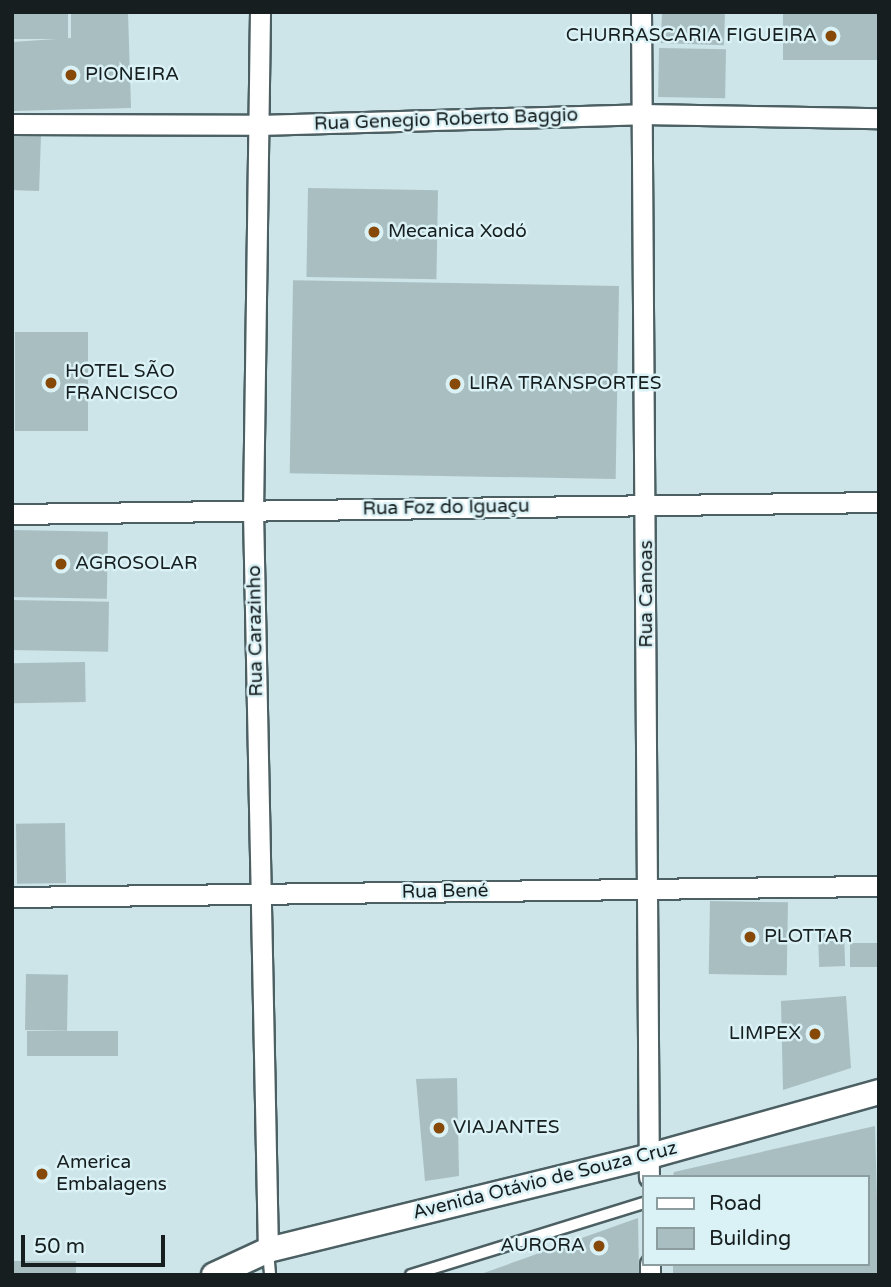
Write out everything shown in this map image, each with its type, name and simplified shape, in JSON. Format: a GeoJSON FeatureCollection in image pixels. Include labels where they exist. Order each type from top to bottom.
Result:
{"type":"FeatureCollection","features":[{"type":"Feature","properties":{"kind":"street","name":"Rua Carazinho"},"geometry":{"type":"LineString","coordinates":[[260,12],[253,511],[268,1250]]}},
{"type":"Feature","properties":{"kind":"street","name":"Rua Canoas"},"geometry":{"type":"LineString","coordinates":[[641,12],[650,1166]]}},
{"type":"Feature","properties":{"kind":"street","name":"Rua Genegio Roberto Baggio"},"geometry":{"type":"LineString","coordinates":[[12,124],[258,125],[642,114],[879,118]]}},
{"type":"Feature","properties":{"kind":"street","name":"Rua Foz do Iguaçu"},"geometry":{"type":"LineString","coordinates":[[12,514],[879,502]]}},
{"type":"Feature","properties":{"kind":"street","name":"Rua Bené"},"geometry":{"type":"LineString","coordinates":[[12,897],[879,886]]}},
{"type":"Feature","properties":{"kind":"street","name":"Avenida Otávio de Souza Cruz"},"geometry":{"type":"LineString","coordinates":[[214,1275],[268,1250],[650,1166],[879,1092]]}},
{"type":"Feature","properties":{"kind":"lane"},"geometry":{"type":"LineString","coordinates":[[411,1275],[642,1204]]}},
{"type":"Feature","properties":{"kind":"lane"},"geometry":{"type":"LineString","coordinates":[[268,1250],[270,1275]]}},
{"type":"Feature","properties":{"kind":"building"},"geometry":{"type":"Polygon","coordinates":[[[12,12],[68,12],[68,39],[12,39],[12,12]]]}},
{"type":"Feature","properties":{"kind":"building","name":"PIONEIRA"},"geometry":{"type":"Polygon","coordinates":[[[71,12],[128,12],[131,108],[12,111],[12,42],[71,38],[71,12]]]}},
{"type":"Feature","properties":{"kind":"building"},"geometry":{"type":"Polygon","coordinates":[[[662,12],[725,14],[724,45],[661,43],[662,12]]]}},
{"type":"Feature","properties":{"kind":"building","name":"CHURRASCARIA FIGUEIRA"},"geometry":{"type":"Polygon","coordinates":[[[783,12],[879,12],[879,60],[783,60],[783,12]]]}},
{"type":"Feature","properties":{"kind":"building"},"geometry":{"type":"Polygon","coordinates":[[[659,48],[726,49],[725,98],[658,97],[659,48]]]}},
{"type":"Feature","properties":{"kind":"building"},"geometry":{"type":"Polygon","coordinates":[[[12,135],[41,136],[39,191],[12,190],[12,135]]]}},
{"type":"Feature","properties":{"kind":"building","name":"Mecanica Xodó"},"geometry":{"type":"Polygon","coordinates":[[[308,188],[438,190],[436,279],[306,277],[308,188]]]}},
{"type":"Feature","properties":{"kind":"building","name":"LIRA TRANSPORTES"},"geometry":{"type":"Polygon","coordinates":[[[293,280],[619,286],[616,479],[290,473],[293,280]]]}},
{"type":"Feature","properties":{"kind":"building","name":"HOTEL SÃO FRANCISCO"},"geometry":{"type":"Polygon","coordinates":[[[15,332],[88,332],[88,431],[15,431],[15,332]]]}},
{"type":"Feature","properties":{"kind":"building","name":"AGROSOLAR"},"geometry":{"type":"Polygon","coordinates":[[[12,530],[108,532],[107,599],[12,597],[12,530]]]}},
{"type":"Feature","properties":{"kind":"building"},"geometry":{"type":"Polygon","coordinates":[[[12,600],[109,602],[108,652],[12,650],[12,600]]]}},
{"type":"Feature","properties":{"kind":"building"},"geometry":{"type":"Polygon","coordinates":[[[85,662],[86,702],[13,703],[12,663],[85,662]]]}},
{"type":"Feature","properties":{"kind":"building"},"geometry":{"type":"Polygon","coordinates":[[[65,823],[66,883],[17,884],[16,824],[65,823]]]}},
{"type":"Feature","properties":{"kind":"building","name":"PLOTTAR"},"geometry":{"type":"Polygon","coordinates":[[[710,901],[788,902],[787,975],[709,974],[710,901]]]}},
{"type":"Feature","properties":{"kind":"building"},"geometry":{"type":"Polygon","coordinates":[[[844,932],[845,966],[819,967],[818,933],[844,932]]]}},
{"type":"Feature","properties":{"kind":"building"},"geometry":{"type":"Polygon","coordinates":[[[850,943],[877,943],[877,967],[850,967],[850,943]]]}},
{"type":"Feature","properties":{"kind":"building"},"geometry":{"type":"Polygon","coordinates":[[[26,974],[68,975],[67,1031],[25,1030],[26,974]]]}},
{"type":"Feature","properties":{"kind":"building","name":"LIMPEX"},"geometry":{"type":"Polygon","coordinates":[[[846,996],[851,1068],[783,1090],[781,1001],[846,996]]]}},
{"type":"Feature","properties":{"kind":"building"},"geometry":{"type":"Polygon","coordinates":[[[27,1031],[118,1031],[118,1056],[27,1056],[27,1031]]]}},
{"type":"Feature","properties":{"kind":"building","name":"VIAJANTES"},"geometry":{"type":"Polygon","coordinates":[[[457,1078],[459,1176],[425,1181],[416,1079],[457,1078]]]}},
{"type":"Feature","properties":{"kind":"building"},"geometry":{"type":"Polygon","coordinates":[[[875,1126],[879,1275],[673,1275],[673,1266],[870,1266],[870,1175],[673,1175],[674,1172],[875,1126]]]}},
{"type":"Feature","properties":{"kind":"building","name":"AURORA"},"geometry":{"type":"Polygon","coordinates":[[[638,1218],[639,1275],[481,1275],[481,1274],[638,1218]]]}},
{"type":"Feature","properties":{"kind":"building"},"geometry":{"type":"Polygon","coordinates":[[[12,1261],[76,1261],[76,1275],[12,1275],[12,1261]]]}},
{"type":"Feature","properties":{"kind":"place","name":"CHURRASCARIA FIGUEIRA"},"geometry":{"type":"Point","coordinates":[831,36]}},
{"type":"Feature","properties":{"kind":"place","name":"PIONEIRA"},"geometry":{"type":"Point","coordinates":[71,75]}},
{"type":"Feature","properties":{"kind":"place","name":"Mecanica Xodó"},"geometry":{"type":"Point","coordinates":[374,232]}},
{"type":"Feature","properties":{"kind":"place","name":"HOTEL SÃO FRANCISCO"},"geometry":{"type":"Point","coordinates":[51,383]}},
{"type":"Feature","properties":{"kind":"place","name":"LIRA TRANSPORTES"},"geometry":{"type":"Point","coordinates":[455,384]}},
{"type":"Feature","properties":{"kind":"place","name":"AGROSOLAR"},"geometry":{"type":"Point","coordinates":[61,564]}},
{"type":"Feature","properties":{"kind":"place","name":"PLOTTAR"},"geometry":{"type":"Point","coordinates":[750,937]}},
{"type":"Feature","properties":{"kind":"place","name":"LIMPEX"},"geometry":{"type":"Point","coordinates":[815,1034]}},
{"type":"Feature","properties":{"kind":"place","name":"VIAJANTES"},"geometry":{"type":"Point","coordinates":[439,1128]}},
{"type":"Feature","properties":{"kind":"place","name":"America Embalagens"},"geometry":{"type":"Point","coordinates":[42,1174]}},
{"type":"Feature","properties":{"kind":"place","name":"AURORA"},"geometry":{"type":"Point","coordinates":[599,1246]}}]}
